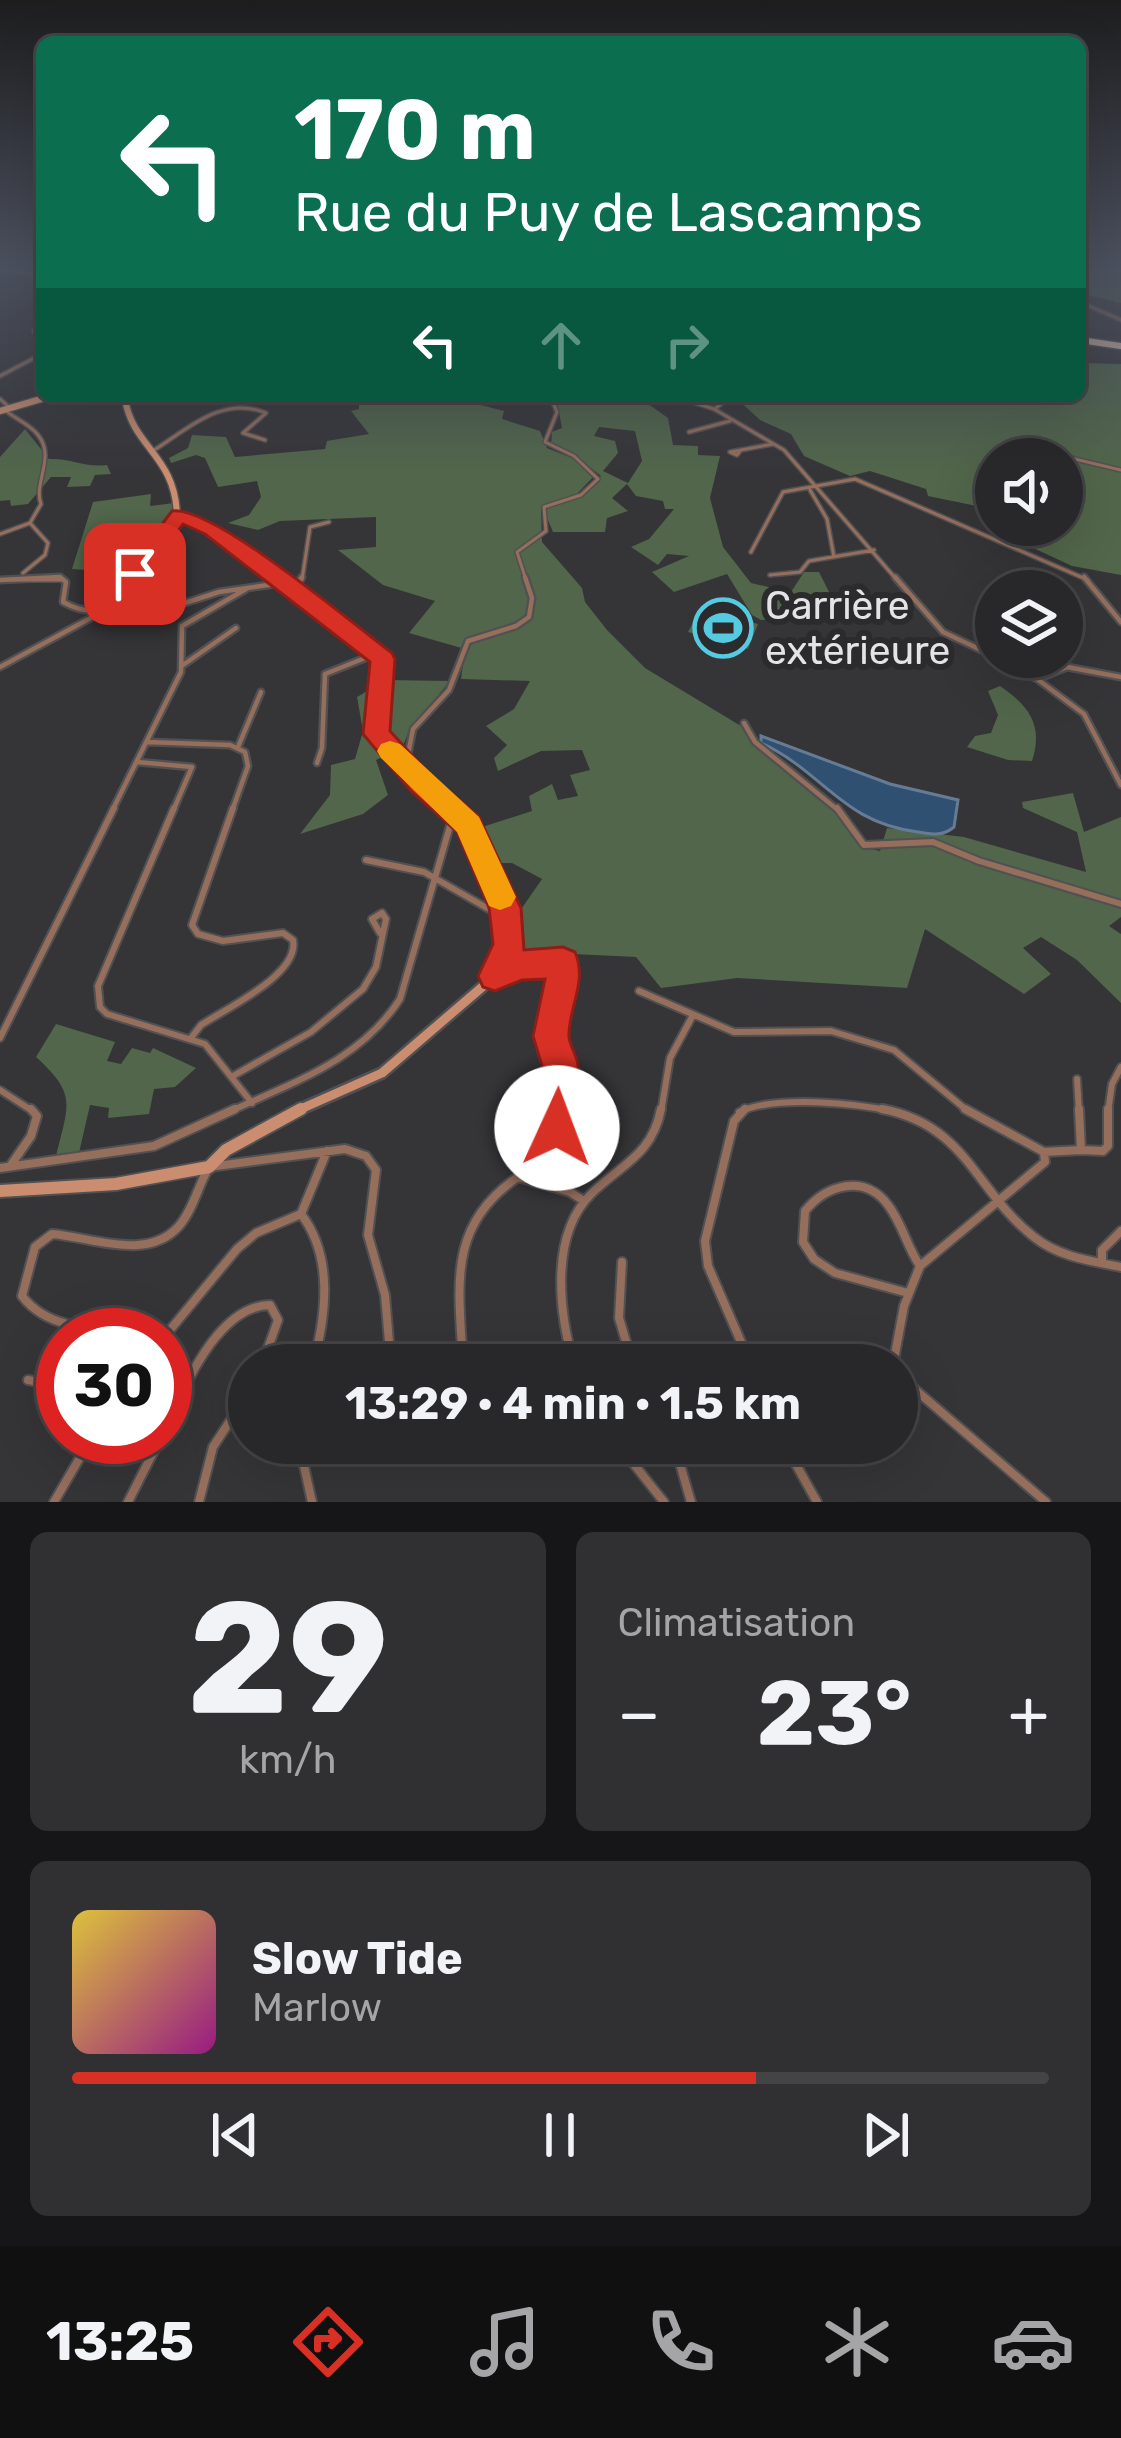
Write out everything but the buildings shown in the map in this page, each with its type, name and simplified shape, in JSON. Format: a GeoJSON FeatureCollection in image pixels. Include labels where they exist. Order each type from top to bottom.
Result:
{"type":"FeatureCollection","features":[{"type":"Feature","properties":{"kind":"highway"},"geometry":{"type":"LineString","coordinates":[[1086,341],[1121,346]]}},
{"type":"Feature","properties":{"kind":"street"},"geometry":{"type":"LineString","coordinates":[[0,376],[36,357]]}},
{"type":"Feature","properties":{"kind":"street"},"geometry":{"type":"LineString","coordinates":[[0,399],[5,410],[38,435],[44,479],[37,496],[41,501],[30,523],[0,534]]}},
{"type":"Feature","properties":{"kind":"street"},"geometry":{"type":"LineString","coordinates":[[5,410],[36,401]]}},
{"type":"Feature","properties":{"kind":"street"},"geometry":{"type":"LineString","coordinates":[[0,668],[119,602],[177,515],[170,471],[126,418],[125,402]]}},
{"type":"Feature","properties":{"kind":"street"},"geometry":{"type":"LineString","coordinates":[[406,765],[413,729],[449,690],[468,641],[517,626],[529,617],[532,598],[517,552],[545,531],[544,507],[581,495],[598,478],[574,456],[545,442],[557,421],[553,402]]}},
{"type":"Feature","properties":{"kind":"street"},"geometry":{"type":"LineString","coordinates":[[692,402],[776,444],[943,632],[975,647]]}},
{"type":"Feature","properties":{"kind":"street"},"geometry":{"type":"LineString","coordinates":[[714,409],[721,402]]}},
{"type":"Feature","properties":{"kind":"street"},"geometry":{"type":"LineString","coordinates":[[154,449],[207,415],[249,406],[266,413],[243,433]]}},
{"type":"Feature","properties":{"kind":"street"},"geometry":{"type":"LineString","coordinates":[[689,432],[734,420]]}},
{"type":"Feature","properties":{"kind":"street"},"geometry":{"type":"LineString","coordinates":[[232,435],[243,433],[265,440]]}},
{"type":"Feature","properties":{"kind":"street"},"geometry":{"type":"LineString","coordinates":[[740,452],[776,444]]}},
{"type":"Feature","properties":{"kind":"street"},"geometry":{"type":"LineString","coordinates":[[1083,461],[1121,470]]}},
{"type":"Feature","properties":{"kind":"street"},"geometry":{"type":"LineString","coordinates":[[751,552],[783,492],[843,479],[862,481],[1090,580],[1121,622]]}},
{"type":"Feature","properties":{"kind":"street"},"geometry":{"type":"LineString","coordinates":[[812,489],[827,518],[834,557]]}},
{"type":"Feature","properties":{"kind":"street"},"geometry":{"type":"LineString","coordinates":[[177,515],[213,530],[385,664],[376,734],[430,792],[466,822],[508,917],[507,957],[495,976]]}},
{"type":"Feature","properties":{"kind":"street"},"geometry":{"type":"LineString","coordinates":[[292,590],[302,580],[310,527],[329,522]]}},
{"type":"Feature","properties":{"kind":"street"},"geometry":{"type":"LineString","coordinates":[[19,576],[49,548],[30,523]]}},
{"type":"Feature","properties":{"kind":"street"},"geometry":{"type":"LineString","coordinates":[[770,575],[800,572],[809,561],[874,550]]}},
{"type":"Feature","properties":{"kind":"street"},"geometry":{"type":"LineString","coordinates":[[0,580],[60,577],[67,587],[63,602],[85,612],[102,611]]}},
{"type":"Feature","properties":{"kind":"street"},"geometry":{"type":"LineString","coordinates":[[119,602],[163,610],[226,591],[282,583]]}},
{"type":"Feature","properties":{"kind":"street"},"geometry":{"type":"LineString","coordinates":[[0,1038],[182,664],[182,626],[246,589]]}},
{"type":"Feature","properties":{"kind":"street"},"geometry":{"type":"LineString","coordinates":[[226,591],[234,595]]}},
{"type":"Feature","properties":{"kind":"street"},"geometry":{"type":"LineString","coordinates":[[182,664],[236,628]]}},
{"type":"Feature","properties":{"kind":"street"},"geometry":{"type":"LineString","coordinates":[[317,763],[322,748],[325,674],[376,653]]}},
{"type":"Feature","properties":{"kind":"street"},"geometry":{"type":"LineString","coordinates":[[1121,677],[1066,667],[1051,669],[1037,679],[1088,719],[1093,737],[1121,784]]}},
{"type":"Feature","properties":{"kind":"street"},"geometry":{"type":"LineString","coordinates":[[238,746],[261,692]]}},
{"type":"Feature","properties":{"kind":"street"},"geometry":{"type":"LineString","coordinates":[[744,723],[755,742],[831,800],[864,845],[933,842],[979,861],[1121,904]]}},
{"type":"Feature","properties":{"kind":"street"},"geometry":{"type":"LineString","coordinates":[[146,742],[238,746],[249,760],[192,926],[198,934],[223,941],[283,933],[295,950],[286,969],[201,1025],[191,1038]]}},
{"type":"Feature","properties":{"kind":"street"},"geometry":{"type":"LineString","coordinates":[[137,762],[192,767],[97,996],[107,1014],[191,1038],[214,1053],[252,1103]]}},
{"type":"Feature","properties":{"kind":"street"},"geometry":{"type":"LineString","coordinates":[[0,1168],[154,1146],[344,1059],[389,1016],[400,998],[454,809]]}},
{"type":"Feature","properties":{"kind":"street"},"geometry":{"type":"LineString","coordinates":[[451,828],[466,822]]}},
{"type":"Feature","properties":{"kind":"street"},"geometry":{"type":"LineString","coordinates":[[365,860],[394,861],[437,876],[498,916],[508,917]]}},
{"type":"Feature","properties":{"kind":"street"},"geometry":{"type":"LineString","coordinates":[[232,1076],[304,1035],[360,992],[375,971],[380,933]]}},
{"type":"Feature","properties":{"kind":"street"},"geometry":{"type":"LineString","coordinates":[[36,1308],[23,1302],[25,1273],[35,1247],[52,1234],[127,1245],[160,1241],[181,1223],[209,1167],[226,1150],[271,1122],[382,1073],[495,976],[520,965],[554,961],[564,965],[551,1036],[560,1066],[557,1128],[545,1184]]}},
{"type":"Feature","properties":{"kind":"street"},"geometry":{"type":"LineString","coordinates":[[639,991],[734,1032],[831,1031],[894,1050],[969,1112],[1044,1152],[1108,1147],[1109,1100],[1121,1067]]}},
{"type":"Feature","properties":{"kind":"street"},"geometry":{"type":"LineString","coordinates":[[570,1344],[561,1304],[562,1268],[585,1200],[633,1167],[650,1144],[660,1121],[673,1053],[693,1015]]}},
{"type":"Feature","properties":{"kind":"street"},"geometry":{"type":"LineString","coordinates":[[1077,1079],[1081,1150]]}},
{"type":"Feature","properties":{"kind":"street"},"geometry":{"type":"LineString","coordinates":[[0,1090],[31,1107],[37,1116],[31,1136],[11,1165]]}},
{"type":"Feature","properties":{"kind":"street"},"geometry":{"type":"LineString","coordinates":[[742,1344],[708,1266],[705,1241],[740,1112],[755,1105],[861,1104],[920,1121],[946,1137],[1051,1249],[1121,1267]]}},
{"type":"Feature","properties":{"kind":"street"},"geometry":{"type":"LineString","coordinates":[[189,1308],[256,1233],[301,1214],[327,1150]]}},
{"type":"Feature","properties":{"kind":"street"},"geometry":{"type":"LineString","coordinates":[[0,1191],[116,1184],[327,1150],[353,1150],[375,1165],[368,1234],[385,1295],[389,1344]]}},
{"type":"Feature","properties":{"kind":"street"},"geometry":{"type":"LineString","coordinates":[[897,1344],[908,1293],[920,1266],[1045,1162],[1044,1152]]}},
{"type":"Feature","properties":{"kind":"street"},"geometry":{"type":"LineString","coordinates":[[461,1344],[456,1286],[466,1239],[484,1209],[512,1180],[545,1184],[585,1200]]}},
{"type":"Feature","properties":{"kind":"street"},"geometry":{"type":"LineString","coordinates":[[908,1293],[898,1286],[844,1276],[817,1263],[803,1240],[802,1210],[826,1191],[856,1187],[874,1191],[889,1205],[920,1266]]}},
{"type":"Feature","properties":{"kind":"street"},"geometry":{"type":"LineString","coordinates":[[301,1214],[315,1238],[324,1298],[326,1322],[319,1344]]}},
{"type":"Feature","properties":{"kind":"street"},"geometry":{"type":"LineString","coordinates":[[1102,1263],[1102,1250],[1121,1231]]}},
{"type":"Feature","properties":{"kind":"street"},"geometry":{"type":"LineString","coordinates":[[622,1262],[619,1318],[627,1344]]}},
{"type":"Feature","properties":{"kind":"street"},"geometry":{"type":"LineString","coordinates":[[192,1382],[224,1328],[243,1309],[261,1302],[270,1305],[278,1320],[269,1344]]}},
{"type":"Feature","properties":{"kind":"street"},"geometry":{"type":"LineString","coordinates":[[28,1380],[36,1382]]}},
{"type":"Feature","properties":{"kind":"street"},"geometry":{"type":"LineString","coordinates":[[918,1392],[1046,1502]]}},
{"type":"Feature","properties":{"kind":"street"},"geometry":{"type":"LineString","coordinates":[[199,1502],[213,1447],[228,1424]]}},
{"type":"Feature","properties":{"kind":"street"},"geometry":{"type":"LineString","coordinates":[[54,1502],[76,1464]]}},
{"type":"Feature","properties":{"kind":"street"},"geometry":{"type":"LineString","coordinates":[[128,1502],[147,1464]]}},
{"type":"Feature","properties":{"kind":"street"},"geometry":{"type":"LineString","coordinates":[[304,1464],[312,1502]]}},
{"type":"Feature","properties":{"kind":"street"},"geometry":{"type":"LineString","coordinates":[[634,1464],[664,1502]]}},
{"type":"Feature","properties":{"kind":"street"},"geometry":{"type":"LineString","coordinates":[[680,1464],[691,1502]]}},
{"type":"Feature","properties":{"kind":"street"},"geometry":{"type":"LineString","coordinates":[[796,1464],[817,1502]]}},
{"type":"Feature","properties":{"kind":"green space"},"geometry":{"type":"Polygon","coordinates":[[[1086,363],[1121,364],[1121,575],[1072,566],[1029,546],[1083,546],[1083,438],[975,438],[975,506],[928,496],[926,489],[870,471],[850,476],[804,456],[791,434],[760,420],[740,402],[1086,402],[1086,363]]]}},
{"type":"Feature","properties":{"kind":"green space"},"geometry":{"type":"Polygon","coordinates":[[[359,402],[469,402],[504,411],[502,419],[540,431],[547,448],[595,475],[577,494],[541,506],[542,542],[582,588],[585,602],[645,668],[741,726],[767,755],[835,806],[851,835],[866,848],[880,851],[887,828],[964,837],[1086,872],[1077,832],[1023,808],[1022,802],[1073,793],[1084,832],[1121,817],[1121,917],[1109,926],[1121,934],[1121,1003],[1077,960],[1041,937],[1023,948],[1051,974],[1024,994],[925,929],[907,988],[737,978],[661,988],[636,957],[509,951],[515,918],[542,879],[512,863],[490,863],[476,829],[532,811],[529,796],[552,784],[558,800],[578,796],[570,775],[590,770],[582,750],[541,751],[498,771],[494,758],[507,745],[486,726],[514,709],[530,681],[461,679],[465,649],[409,633],[435,601],[383,585],[338,550],[376,547],[376,517],[280,521],[258,530],[228,523],[249,515],[261,497],[257,481],[218,487],[205,458],[196,455],[171,463],[169,458],[188,448],[192,435],[226,437],[235,457],[325,449],[327,441],[369,434],[351,411],[359,409],[359,402]]]}},
{"type":"Feature","properties":{"kind":"green space"},"geometry":{"type":"Polygon","coordinates":[[[557,402],[645,402],[668,418],[673,445],[698,446],[698,455],[720,456],[710,498],[723,547],[751,583],[791,592],[804,572],[819,572],[839,612],[761,620],[752,615],[727,574],[674,592],[652,572],[689,556],[667,554],[658,565],[631,547],[649,539],[674,509],[665,509],[663,501],[636,496],[627,484],[612,498],[628,511],[607,518],[605,532],[553,532],[545,513],[548,508],[583,496],[601,476],[572,453],[551,445],[552,432],[562,428],[557,402]],[[599,427],[594,436],[615,441],[618,453],[603,471],[628,483],[642,461],[635,431],[599,427]]]}},
{"type":"Feature","properties":{"kind":"green space"},"geometry":{"type":"Polygon","coordinates":[[[25,429],[49,459],[107,465],[111,474],[95,475],[90,486],[67,487],[71,477],[51,477],[28,504],[11,506],[10,500],[0,501],[0,457],[25,429]]]}},
{"type":"Feature","properties":{"kind":"green space"},"geometry":{"type":"Polygon","coordinates":[[[151,494],[150,506],[174,503],[165,529],[139,528],[132,544],[122,545],[100,571],[72,569],[93,502],[151,494]]]}},
{"type":"Feature","properties":{"kind":"green space","name":"Carrière extérieure"},"geometry":{"type":"Polygon","coordinates":[[[700,609],[758,624],[748,649],[688,632],[700,609]]]}},
{"type":"Feature","properties":{"kind":"green space"},"geometry":{"type":"Polygon","coordinates":[[[386,680],[450,681],[410,729],[402,748],[376,760],[388,795],[363,814],[300,834],[330,795],[331,765],[355,759],[363,731],[357,697],[386,680]]]}},
{"type":"Feature","properties":{"kind":"green space"},"geometry":{"type":"Polygon","coordinates":[[[1000,686],[1018,701],[1035,726],[1032,761],[1008,760],[967,747],[975,736],[991,733],[998,715],[988,691],[1000,686]]]}},
{"type":"Feature","properties":{"kind":"green space"},"geometry":{"type":"Polygon","coordinates":[[[56,1024],[115,1042],[107,1061],[121,1064],[132,1048],[150,1053],[153,1048],[196,1068],[175,1087],[154,1089],[149,1114],[108,1118],[109,1108],[90,1105],[79,1153],[56,1156],[64,1124],[64,1092],[36,1057],[56,1024]]]}},
{"type":"Feature","properties":{"kind":"water"},"geometry":{"type":"Polygon","coordinates":[[[761,736],[890,784],[958,800],[954,827],[941,834],[928,833],[870,818],[761,743],[761,736]]]}},
{"type":"Feature","properties":{"kind":"slow traffic"},"geometry":{"type":"LineString","coordinates":[[390,751],[469,825],[500,897]]}},
{"type":"Feature","properties":{"kind":"place","name":"Carrière extérieure"},"geometry":{"type":"Point","coordinates":[723,628]}},
{"type":"Feature","properties":{"kind":"route"},"geometry":{"type":"LineString","coordinates":[[135,574],[179,515],[213,530],[383,659],[376,734],[430,792],[469,825],[505,908],[510,944],[495,976],[520,965],[554,961],[564,965],[551,1036],[560,1066],[557,1128]]}}]}
